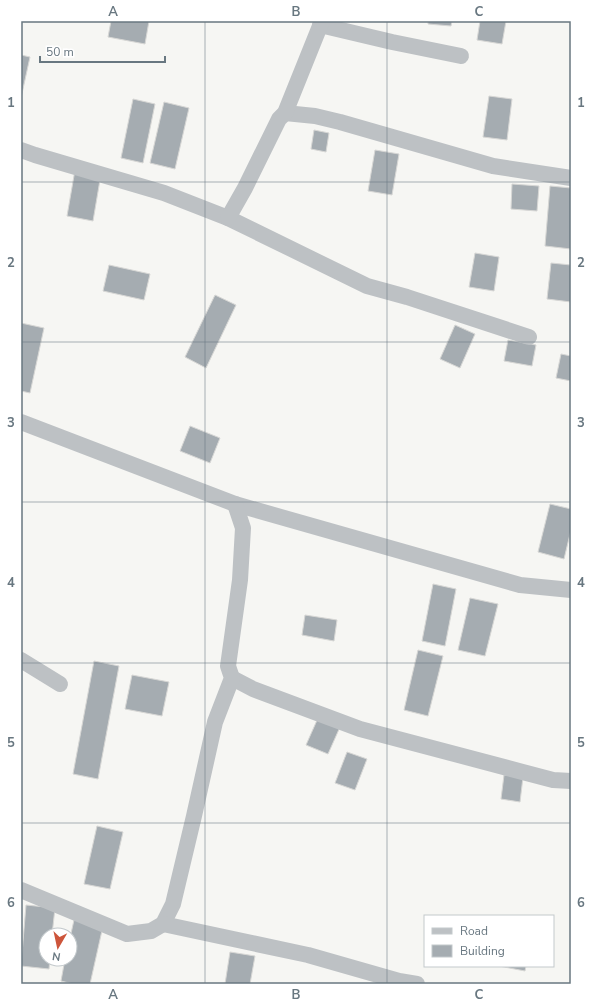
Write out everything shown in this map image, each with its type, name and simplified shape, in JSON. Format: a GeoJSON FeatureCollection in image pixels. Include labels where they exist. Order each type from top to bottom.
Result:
{"type":"FeatureCollection","features":[{"type":"Feature","properties":{"kind":"street"},"geometry":{"type":"LineString","coordinates":[[228,218],[245,188],[279,119],[285,113],[321,23],[392,42],[462,56]]}},
{"type":"Feature","properties":{"kind":"street"},"geometry":{"type":"LineString","coordinates":[[285,113],[315,116],[340,122],[493,166],[571,178]]}},
{"type":"Feature","properties":{"kind":"street"},"geometry":{"type":"LineString","coordinates":[[21,150],[164,193],[228,218],[367,286],[529,336]]}},
{"type":"Feature","properties":{"kind":"street"},"geometry":{"type":"LineString","coordinates":[[21,422],[235,504],[520,584],[571,590]]}},
{"type":"Feature","properties":{"kind":"street"},"geometry":{"type":"LineString","coordinates":[[21,890],[127,934],[151,931],[163,924],[173,904],[215,722],[232,678],[228,666],[240,580],[243,528],[235,504]]}},
{"type":"Feature","properties":{"kind":"street"},"geometry":{"type":"LineString","coordinates":[[21,660],[60,684]]}},
{"type":"Feature","properties":{"kind":"street"},"geometry":{"type":"LineString","coordinates":[[232,678],[253,689],[360,729],[553,780],[571,781]]}},
{"type":"Feature","properties":{"kind":"street"},"geometry":{"type":"LineString","coordinates":[[163,924],[308,955],[399,981],[417,984]]}},
{"type":"Feature","properties":{"kind":"building"},"geometry":{"type":"Polygon","coordinates":[[[111,21],[149,21],[145,44],[108,37],[111,21]]]}},
{"type":"Feature","properties":{"kind":"building"},"geometry":{"type":"Polygon","coordinates":[[[428,21],[452,21],[451,26],[428,24],[428,21]]]}},
{"type":"Feature","properties":{"kind":"building"},"geometry":{"type":"Polygon","coordinates":[[[480,21],[506,21],[502,44],[477,40],[480,21]]]}},
{"type":"Feature","properties":{"kind":"building"},"geometry":{"type":"Polygon","coordinates":[[[21,55],[30,57],[21,98],[21,55]]]}},
{"type":"Feature","properties":{"kind":"building"},"geometry":{"type":"Polygon","coordinates":[[[489,96],[512,99],[507,140],[483,137],[489,96]]]}},
{"type":"Feature","properties":{"kind":"building"},"geometry":{"type":"Polygon","coordinates":[[[133,99],[155,104],[143,163],[121,158],[133,99]]]}},
{"type":"Feature","properties":{"kind":"building"},"geometry":{"type":"Polygon","coordinates":[[[164,102],[189,108],[175,169],[150,163],[164,102]]]}},
{"type":"Feature","properties":{"kind":"building"},"geometry":{"type":"Polygon","coordinates":[[[314,130],[329,133],[326,152],[311,149],[314,130]]]}},
{"type":"Feature","properties":{"kind":"building"},"geometry":{"type":"Polygon","coordinates":[[[375,150],[399,154],[392,195],[368,191],[375,150]]]}},
{"type":"Feature","properties":{"kind":"building"},"geometry":{"type":"Polygon","coordinates":[[[75,170],[101,174],[93,221],[67,216],[75,170]]]}},
{"type":"Feature","properties":{"kind":"building"},"geometry":{"type":"Polygon","coordinates":[[[512,184],[539,186],[537,211],[511,209],[512,184]]]}},
{"type":"Feature","properties":{"kind":"building"},"geometry":{"type":"Polygon","coordinates":[[[550,186],[571,188],[571,249],[545,246],[550,186]]]}},
{"type":"Feature","properties":{"kind":"building"},"geometry":{"type":"Polygon","coordinates":[[[475,253],[499,257],[494,291],[469,287],[475,253]]]}},
{"type":"Feature","properties":{"kind":"building"},"geometry":{"type":"Polygon","coordinates":[[[551,263],[571,265],[571,302],[547,299],[551,263]]]}},
{"type":"Feature","properties":{"kind":"building"},"geometry":{"type":"Polygon","coordinates":[[[109,265],[150,274],[144,300],[103,291],[109,265]]]}},
{"type":"Feature","properties":{"kind":"building"},"geometry":{"type":"Polygon","coordinates":[[[215,295],[236,305],[206,368],[185,357],[215,295]]]}},
{"type":"Feature","properties":{"kind":"building"},"geometry":{"type":"Polygon","coordinates":[[[21,323],[44,328],[30,393],[21,391],[21,323]]]}},
{"type":"Feature","properties":{"kind":"building"},"geometry":{"type":"Polygon","coordinates":[[[455,325],[475,334],[460,368],[440,359],[455,325]]]}},
{"type":"Feature","properties":{"kind":"building"},"geometry":{"type":"Polygon","coordinates":[[[508,340],[536,345],[532,366],[504,361],[508,340]]]}},
{"type":"Feature","properties":{"kind":"building"},"geometry":{"type":"Polygon","coordinates":[[[561,354],[571,356],[571,381],[556,378],[561,354]]]}},
{"type":"Feature","properties":{"kind":"building"},"geometry":{"type":"Polygon","coordinates":[[[190,426],[220,438],[210,463],[180,451],[190,426]]]}},
{"type":"Feature","properties":{"kind":"building"},"geometry":{"type":"Polygon","coordinates":[[[550,504],[571,509],[571,530],[564,559],[538,552],[550,504]]]}},
{"type":"Feature","properties":{"kind":"building"},"geometry":{"type":"Polygon","coordinates":[[[433,584],[456,589],[445,646],[422,641],[433,584]]]}},
{"type":"Feature","properties":{"kind":"building"},"geometry":{"type":"Polygon","coordinates":[[[470,598],[498,604],[485,656],[458,650],[470,598]]]}},
{"type":"Feature","properties":{"kind":"building"},"geometry":{"type":"Polygon","coordinates":[[[305,615],[337,620],[334,641],[302,635],[305,615]]]}},
{"type":"Feature","properties":{"kind":"building"},"geometry":{"type":"Polygon","coordinates":[[[418,650],[443,656],[428,716],[404,710],[418,650]]]}},
{"type":"Feature","properties":{"kind":"building"},"geometry":{"type":"Polygon","coordinates":[[[94,661],[119,666],[98,779],[73,774],[94,661]]]}},
{"type":"Feature","properties":{"kind":"building"},"geometry":{"type":"Polygon","coordinates":[[[132,675],[169,682],[162,716],[125,709],[132,675]]]}},
{"type":"Feature","properties":{"kind":"building"},"geometry":{"type":"Polygon","coordinates":[[[318,718],[340,727],[328,754],[306,745],[318,718]]]}},
{"type":"Feature","properties":{"kind":"building"},"geometry":{"type":"Polygon","coordinates":[[[347,752],[367,759],[355,790],[335,783],[347,752]]]}},
{"type":"Feature","properties":{"kind":"building"},"geometry":{"type":"Polygon","coordinates":[[[504,775],[523,777],[520,802],[501,799],[504,775]]]}},
{"type":"Feature","properties":{"kind":"building"},"geometry":{"type":"Polygon","coordinates":[[[97,826],[123,832],[110,889],[84,884],[97,826]]]}},
{"type":"Feature","properties":{"kind":"building"},"geometry":{"type":"Polygon","coordinates":[[[26,905],[55,908],[53,927],[38,927],[38,967],[49,967],[49,969],[21,966],[26,905]]]}},
{"type":"Feature","properties":{"kind":"building"},"geometry":{"type":"Polygon","coordinates":[[[74,920],[103,926],[90,984],[73,984],[61,981],[64,967],[78,967],[78,927],[72,927],[74,920]]]}},
{"type":"Feature","properties":{"kind":"building"},"geometry":{"type":"Polygon","coordinates":[[[230,952],[255,956],[250,984],[225,984],[230,952]]]}},
{"type":"Feature","properties":{"kind":"building"},"geometry":{"type":"Polygon","coordinates":[[[504,967],[526,967],[525,971],[504,967]]]}}]}
